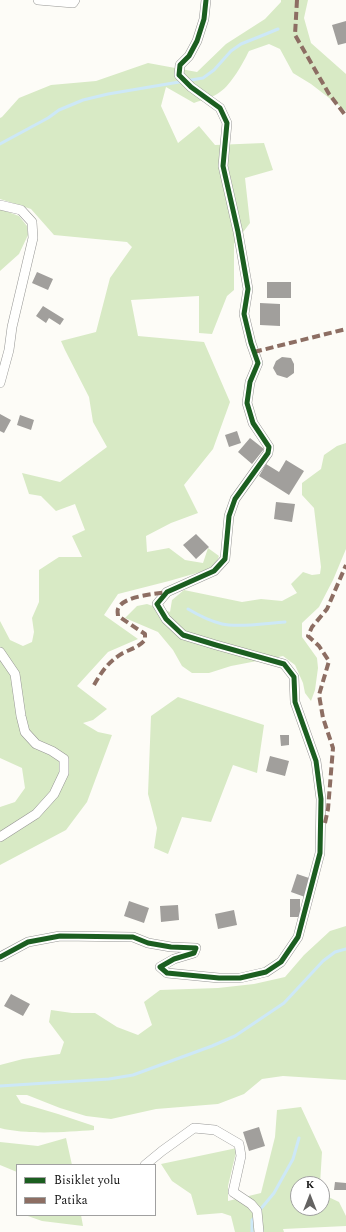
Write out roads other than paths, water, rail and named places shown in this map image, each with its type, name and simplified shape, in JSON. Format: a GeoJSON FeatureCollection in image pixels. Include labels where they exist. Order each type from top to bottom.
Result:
{"type":"FeatureCollection","features":[{"type":"Feature","properties":{"kind":"street"},"geometry":{"type":"LineString","coordinates":[[38,0],[73,3],[75,0]]}},
{"type":"Feature","properties":{"kind":"street"},"geometry":{"type":"LineString","coordinates":[[0,957],[28,942],[60,936],[133,937],[148,943],[171,947],[196,948],[194,953],[174,959],[160,967],[167,973],[219,978],[240,978],[266,972],[281,962],[298,937],[320,853],[321,799],[316,761],[295,702],[294,677],[284,664],[183,635],[166,619],[157,604],[167,592],[214,571],[225,559],[229,516],[236,499],[268,453],[269,448],[253,423],[247,403],[250,382],[258,363],[251,343],[244,314],[248,289],[238,232],[223,166],[227,123],[220,108],[191,86],[179,74],[180,65],[189,56],[197,41],[204,19],[206,0]]}},
{"type":"Feature","properties":{"kind":"street"},"geometry":{"type":"LineString","coordinates":[[0,205],[21,210],[32,222],[33,238],[12,327],[10,350],[0,383]]}},
{"type":"Feature","properties":{"kind":"street"},"geometry":{"type":"LineString","coordinates":[[0,652],[14,674],[25,732],[36,744],[52,751],[64,759],[64,773],[54,794],[36,814],[0,837]]}},
{"type":"Feature","properties":{"kind":"street"},"geometry":{"type":"LineString","coordinates":[[146,1164],[194,1128],[215,1130],[239,1144],[242,1156],[233,1192],[251,1204],[257,1211],[259,1232]]}},
{"type":"Feature","properties":{"kind":"waterway"},"geometry":{"type":"LineString","coordinates":[[0,144],[48,118],[59,110],[83,100],[108,94],[203,78],[214,70],[231,51],[241,44],[278,29]]}},
{"type":"Feature","properties":{"kind":"waterway"},"geometry":{"type":"LineString","coordinates":[[188,609],[209,620],[229,625],[285,622]]}},
{"type":"Feature","properties":{"kind":"waterway"},"geometry":{"type":"LineString","coordinates":[[0,1086],[109,1079],[133,1075],[212,1046],[235,1036],[284,1003],[323,961],[335,952],[346,949]]}},
{"type":"Feature","properties":{"kind":"waterway"},"geometry":{"type":"LineString","coordinates":[[259,1211],[274,1193],[293,1159],[299,1138]]}},
{"type":"Feature","properties":{"kind":"waterway"},"geometry":{"type":"LineString","coordinates":[[252,1232],[252,1220],[255,1217]]}}]}
